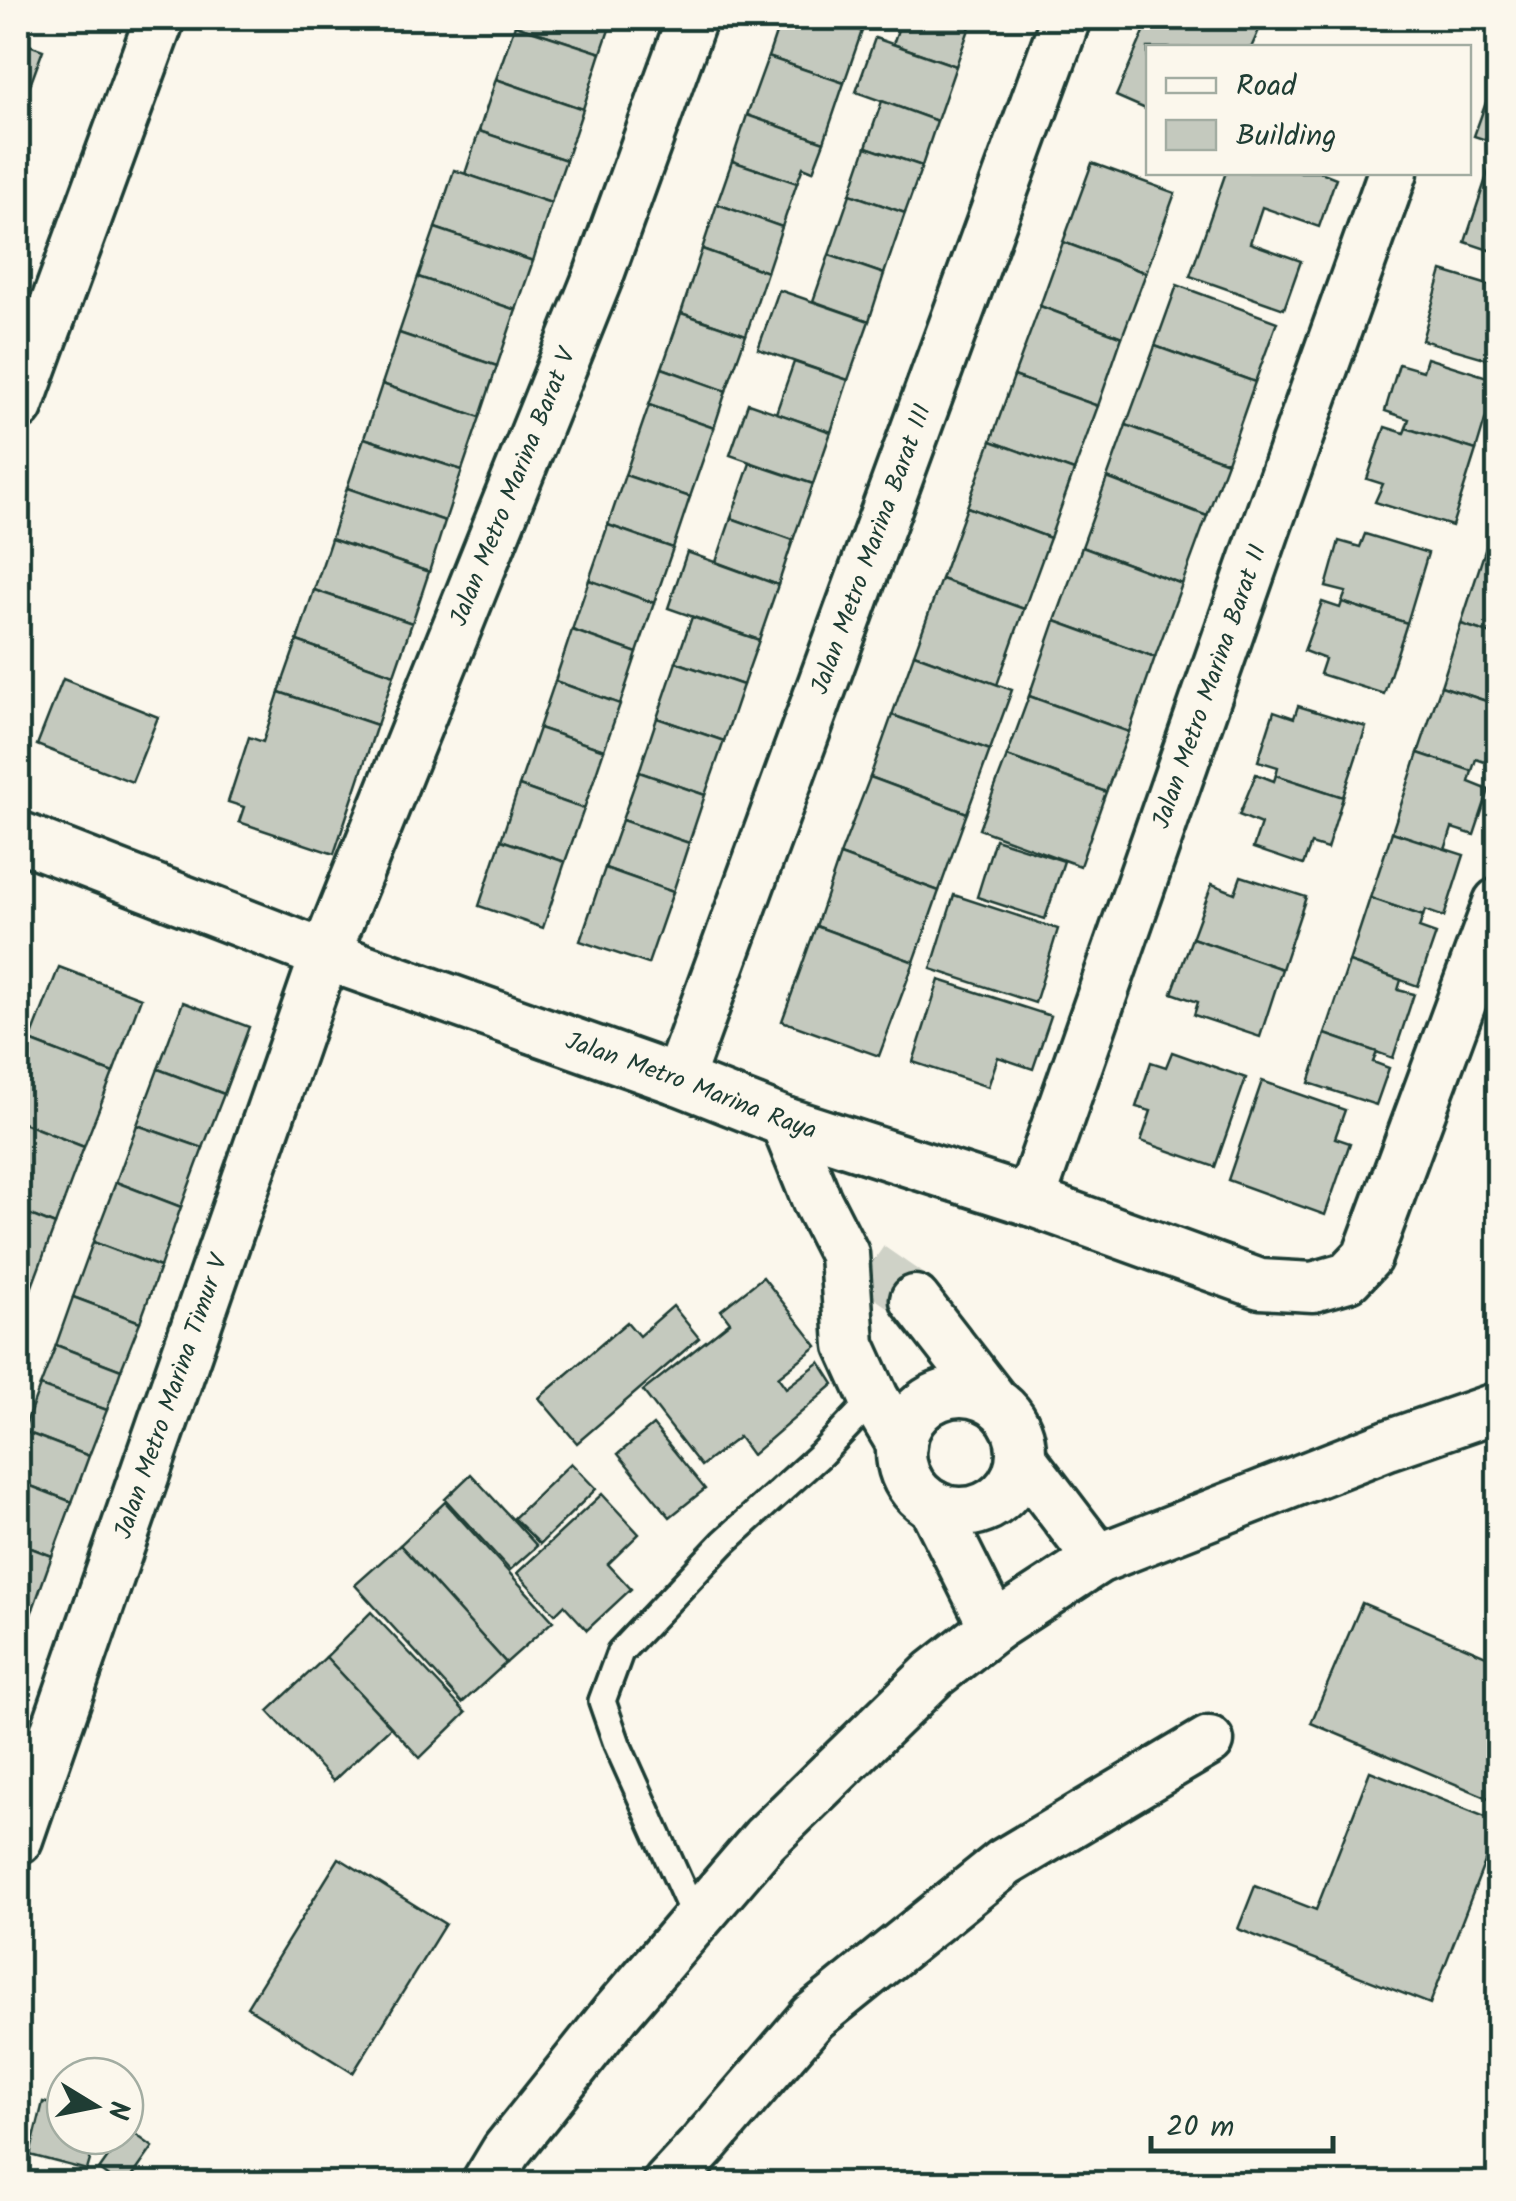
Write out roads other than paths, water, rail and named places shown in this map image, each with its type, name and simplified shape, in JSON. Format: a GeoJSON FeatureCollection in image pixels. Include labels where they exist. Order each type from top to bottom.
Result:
{"type":"FeatureCollection","features":[{"type":"Feature","properties":{"kind":"street"},"geometry":{"type":"LineString","coordinates":[[18,406],[160,18]]}},
{"type":"Feature","properties":{"kind":"street","name":"Jalan Metro Marina Barat V"},"geometry":{"type":"LineString","coordinates":[[325,956],[598,277],[692,18]]}},
{"type":"Feature","properties":{"kind":"street","name":"Jalan Metro Marina Barat III"},"geometry":{"type":"LineString","coordinates":[[678,1080],[1066,18]]}},
{"type":"Feature","properties":{"kind":"street","name":"Jalan Metro Marina Barat II"},"geometry":{"type":"LineString","coordinates":[[1030,1201],[1393,175]]}},
{"type":"Feature","properties":{"kind":"street","name":"Jalan Metro Marina Raya"},"geometry":{"type":"LineString","coordinates":[[18,836],[325,956],[678,1080],[785,1122],[1030,1201],[1260,1284],[1313,1287],[1348,1278],[1368,1257],[1498,903]]}},
{"type":"Feature","properties":{"kind":"street","name":"Jalan Metro Marina Timur V"},"geometry":{"type":"LineString","coordinates":[[18,1839],[325,956]]}},
{"type":"Feature","properties":{"kind":"street"},"geometry":{"type":"LineString","coordinates":[[785,1122],[817,1202],[857,1260],[850,1345],[874,1398],[902,1445]]}},
{"type":"Feature","properties":{"kind":"street"},"geometry":{"type":"LineString","coordinates":[[915,1300],[991,1398],[1008,1414],[1019,1434],[1021,1458],[1014,1480],[1000,1498],[978,1510],[955,1512],[933,1505],[914,1490],[904,1469],[902,1445],[908,1423],[924,1404],[944,1393],[968,1391],[991,1398]]}},
{"type":"Feature","properties":{"kind":"street"},"geometry":{"type":"LineString","coordinates":[[486,2184],[506,2150],[604,2028],[766,1839],[934,1674],[994,1627],[1098,1559],[1498,1406]]}},
{"type":"Feature","properties":{"kind":"street"},"geometry":{"type":"LineString","coordinates":[[1021,1458],[1098,1559]]}},
{"type":"Feature","properties":{"kind":"street"},"geometry":{"type":"LineString","coordinates":[[933,1505],[994,1627]]}},
{"type":"Feature","properties":{"kind":"street"},"geometry":{"type":"LineString","coordinates":[[666,2184],[813,2017],[1004,1863],[1210,1741]]}},
{"type":"Feature","properties":{"kind":"lane"},"geometry":{"type":"LineString","coordinates":[[696,1920],[617,1744],[602,1701],[620,1652],[724,1542],[821,1454],[874,1398]]}},
{"type":"Feature","properties":{"kind":"tunnel"},"geometry":{"type":"LineString","coordinates":[[870,1266],[915,1300]]}}]}
